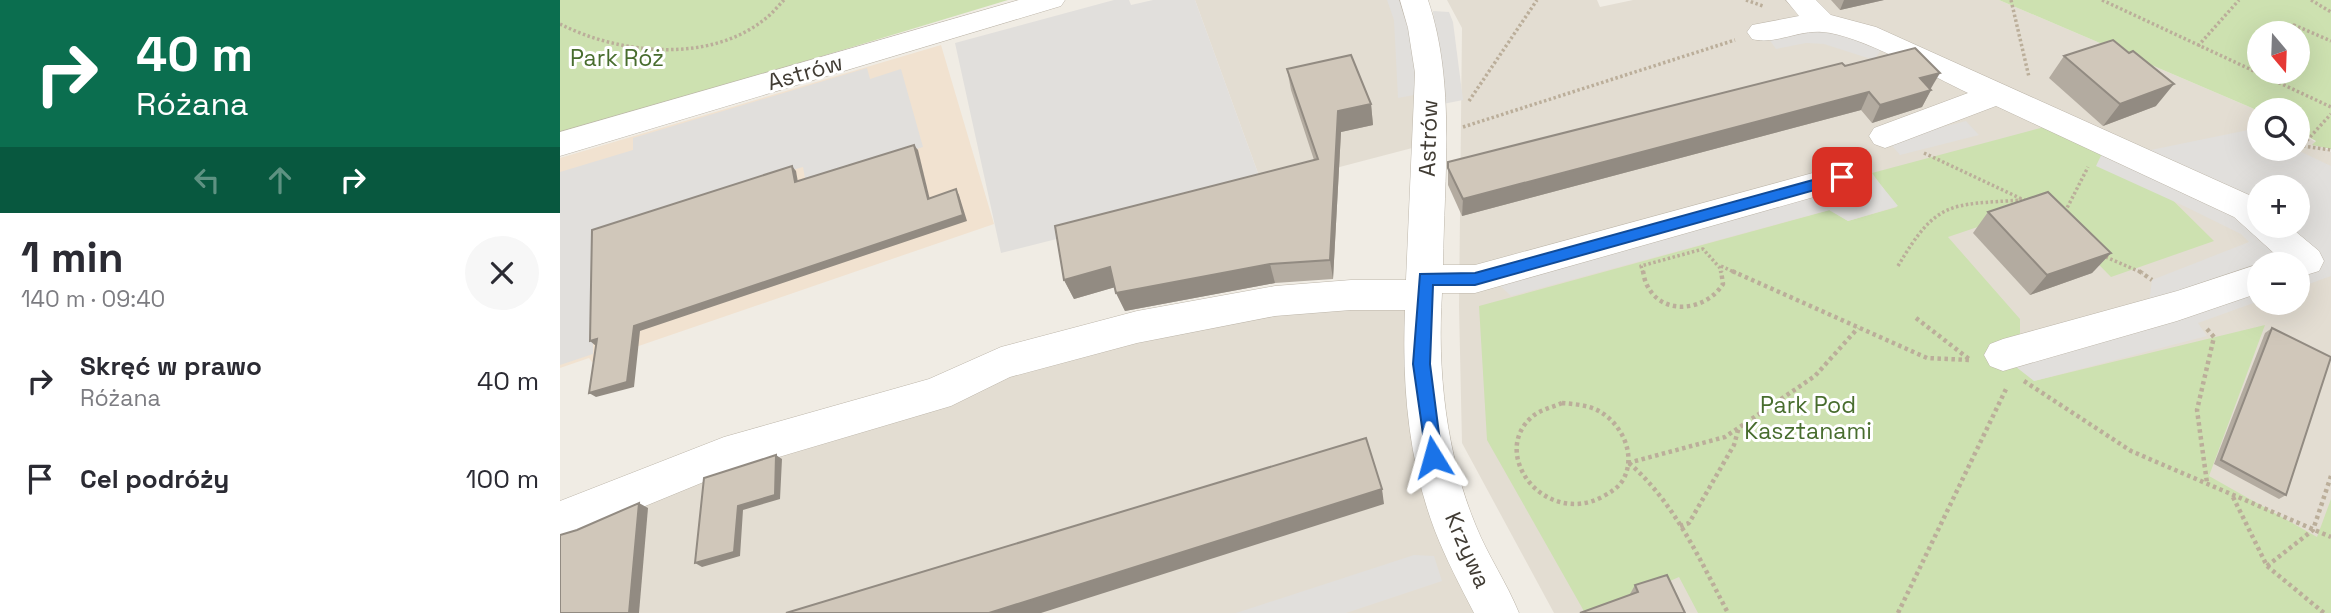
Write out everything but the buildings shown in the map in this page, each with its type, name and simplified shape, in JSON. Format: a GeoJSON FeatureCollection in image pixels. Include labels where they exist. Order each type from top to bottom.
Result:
{"type":"FeatureCollection","features":[{"type":"Feature","properties":{"kind":"street","name":"Astrów"},"geometry":{"type":"LineString","coordinates":[[560,144],[1051,0]]}},
{"type":"Feature","properties":{"kind":"street","name":"Astrów"},"geometry":{"type":"LineString","coordinates":[[1414,0],[1423,28],[1430,73],[1425,287]]}},
{"type":"Feature","properties":{"kind":"street"},"geometry":{"type":"LineString","coordinates":[[1762,32],[1810,11],[1866,34],[2247,209]]}},
{"type":"Feature","properties":{"kind":"street"},"geometry":{"type":"LineString","coordinates":[[1885,136],[1997,94]]}},
{"type":"Feature","properties":{"kind":"street"},"geometry":{"type":"LineString","coordinates":[[560,521],[724,455],[937,394],[1001,363],[1137,327],[1275,301],[1425,287],[1475,279],[1842,177]]}},
{"type":"Feature","properties":{"kind":"street"},"geometry":{"type":"LineString","coordinates":[[2283,238],[2312,259]]}},
{"type":"Feature","properties":{"kind":"street"},"geometry":{"type":"LineString","coordinates":[[1984,358],[2181,305],[2247,282]]}},
{"type":"Feature","properties":{"kind":"street","name":"Krzywa"},"geometry":{"type":"LineString","coordinates":[[1425,287],[1422,364],[1433,457],[1456,530],[1497,613]]}},
{"type":"Feature","properties":{"kind":"path"},"geometry":{"type":"LineString","coordinates":[[560,24],[579,35],[609,44],[652,48],[697,46],[754,28],[771,16],[785,0]]}},
{"type":"Feature","properties":{"kind":"path"},"geometry":{"type":"LineString","coordinates":[[1469,102],[1537,0]]}},
{"type":"Feature","properties":{"kind":"path"},"geometry":{"type":"LineString","coordinates":[[2011,0],[2035,111]]}},
{"type":"Feature","properties":{"kind":"path"},"geometry":{"type":"LineString","coordinates":[[2102,0],[2198,46],[2247,66]]}},
{"type":"Feature","properties":{"kind":"path"},"geometry":{"type":"LineString","coordinates":[[2198,46],[2239,0]]}},
{"type":"Feature","properties":{"kind":"path"},"geometry":{"type":"LineString","coordinates":[[2311,0],[2331,12]]}},
{"type":"Feature","properties":{"kind":"path"},"geometry":{"type":"LineString","coordinates":[[1458,129],[1762,32]]}},
{"type":"Feature","properties":{"kind":"path"},"geometry":{"type":"LineString","coordinates":[[2310,32],[2331,41]]}},
{"type":"Feature","properties":{"kind":"path"},"geometry":{"type":"LineString","coordinates":[[2286,84],[2331,107]]}},
{"type":"Feature","properties":{"kind":"path"},"geometry":{"type":"LineString","coordinates":[[2331,114],[2301,147],[2331,150]]}},
{"type":"Feature","properties":{"kind":"path"},"geometry":{"type":"LineString","coordinates":[[2062,218],[2099,143]]}},
{"type":"Feature","properties":{"kind":"path"},"geometry":{"type":"LineString","coordinates":[[1913,156],[1925,153],[2033,205]]}},
{"type":"Feature","properties":{"kind":"path"},"geometry":{"type":"LineString","coordinates":[[1898,266],[1918,233],[1941,210],[2024,200]]}},
{"type":"Feature","properties":{"kind":"path"},"geometry":{"type":"LineString","coordinates":[[1721,266],[1723,287],[1708,303],[1695,307],[1682,307],[1656,297],[1642,277],[1642,266],[1703,249],[1721,266],[1927,358],[1984,358]]}},
{"type":"Feature","properties":{"kind":"path"},"geometry":{"type":"LineString","coordinates":[[2094,252],[2146,274],[2214,337],[2197,410],[2207,484]]}},
{"type":"Feature","properties":{"kind":"path"},"geometry":{"type":"LineString","coordinates":[[1916,318],[1984,358]]}},
{"type":"Feature","properties":{"kind":"path"},"geometry":{"type":"LineString","coordinates":[[1628,463],[1725,437],[1815,376],[1858,328]]}},
{"type":"Feature","properties":{"kind":"path"},"geometry":{"type":"LineString","coordinates":[[1898,613],[2013,374],[2132,451],[2331,537]]}},
{"type":"Feature","properties":{"kind":"path"},"geometry":{"type":"LineString","coordinates":[[1580,404],[1598,410],[1613,422],[1624,437],[1629,454],[1628,463],[1627,472],[1618,487],[1604,499],[1586,505],[1566,505],[1533,489],[1519,467],[1516,443],[1521,428],[1532,416],[1554,405],[1580,404]]}},
{"type":"Feature","properties":{"kind":"path"},"geometry":{"type":"LineString","coordinates":[[1680,526],[1689,523],[1734,445],[1739,427]]}},
{"type":"Feature","properties":{"kind":"path"},"geometry":{"type":"LineString","coordinates":[[1628,463],[1641,472],[1680,526],[1728,613]]}},
{"type":"Feature","properties":{"kind":"path"},"geometry":{"type":"LineString","coordinates":[[2267,566],[2312,530],[2331,476]]}},
{"type":"Feature","properties":{"kind":"path"},"geometry":{"type":"LineString","coordinates":[[2233,496],[2267,566],[2324,613]]}},
{"type":"Feature","properties":{"kind":"shaded area"},"geometry":{"type":"Polygon","coordinates":[[[1114,0],[1129,0],[1131,5],[1153,0],[1195,0],[1263,187],[1001,253],[955,43],[1114,0]]]}},
{"type":"Feature","properties":{"kind":"shaded area"},"geometry":{"type":"Polygon","coordinates":[[[1195,0],[1407,0],[1416,46],[1416,147],[1263,187],[1195,0]]]}},
{"type":"Feature","properties":{"kind":"shaded area"},"geometry":{"type":"Polygon","coordinates":[[[1387,0],[1407,0],[1420,94],[1398,98],[1394,20],[1387,0]]]}},
{"type":"Feature","properties":{"kind":"shaded area"},"geometry":{"type":"Polygon","coordinates":[[[1447,0],[1597,0],[1600,7],[1633,0],[1999,0],[2247,106],[2247,161],[2310,161],[2310,139],[2331,152],[2331,613],[1554,613],[1462,443],[1459,307],[1462,28],[1447,0]]]}},
{"type":"Feature","properties":{"kind":"shaded area"},"geometry":{"type":"Polygon","coordinates":[[[1433,11],[1449,12],[1453,22],[1463,100],[1443,104],[1433,11]]]}},
{"type":"Feature","properties":{"kind":"shaded area"},"geometry":{"type":"Polygon","coordinates":[[[1811,30],[1841,35],[1882,49],[1874,60],[1824,44],[1806,43],[1776,49],[1766,35],[1811,30]]]}},
{"type":"Feature","properties":{"kind":"shaded area"},"geometry":{"type":"Polygon","coordinates":[[[941,45],[994,224],[592,362],[589,358],[560,368],[560,158],[941,45]]]}},
{"type":"Feature","properties":{"kind":"shaded area"},"geometry":{"type":"Polygon","coordinates":[[[867,68],[870,79],[901,69],[923,147],[806,184],[803,167],[595,229],[593,354],[560,365],[560,172],[633,150],[633,138],[867,68]]]}},
{"type":"Feature","properties":{"kind":"shaded area"},"geometry":{"type":"Polygon","coordinates":[[[1966,121],[1979,135],[1900,155],[1888,141],[1966,121]]]}},
{"type":"Feature","properties":{"kind":"shaded area"},"geometry":{"type":"Polygon","coordinates":[[[2247,130],[2247,161],[2310,161],[2310,156],[2331,166],[2331,276],[2310,284],[2310,252],[2247,252],[2247,305],[2198,323],[2207,336],[2034,381],[1988,345],[2149,304],[2152,280],[2249,242],[2241,234],[2096,166],[2108,141],[2141,152],[2247,130]]]}},
{"type":"Feature","properties":{"kind":"shaded area"},"geometry":{"type":"Polygon","coordinates":[[[1876,179],[1898,206],[1848,221],[1829,210],[1511,296],[1495,281],[1876,179]]]}},
{"type":"Feature","properties":{"kind":"shaded area"},"geometry":{"type":"Polygon","coordinates":[[[1412,305],[1477,613],[560,613],[560,511],[999,373],[1274,307],[1412,305]]]}},
{"type":"Feature","properties":{"kind":"shaded area"},"geometry":{"type":"Polygon","coordinates":[[[1414,555],[1434,556],[1442,581],[1346,613],[1236,613],[1414,555]]]}},
{"type":"Feature","properties":{"kind":"green space","name":"Park Róż"},"geometry":{"type":"Polygon","coordinates":[[[560,0],[1008,0],[560,135],[560,0]]]}},
{"type":"Feature","properties":{"kind":"green space"},"geometry":{"type":"Polygon","coordinates":[[[1999,0],[2331,0],[2331,149],[2312,145],[2316,141],[2310,138],[2310,98],[2247,98],[2247,106],[1999,0]]]}},
{"type":"Feature","properties":{"kind":"green space","name":"Park Pod Kasztanami"},"geometry":{"type":"Polygon","coordinates":[[[2052,125],[2128,156],[2214,241],[2111,277],[2055,220],[2025,211],[1948,237],[2020,319],[2020,335],[2034,381],[2265,325],[2209,476],[2317,537],[2331,499],[2331,613],[1698,613],[1679,577],[1598,613],[1585,613],[1487,440],[1479,306],[1830,210],[1848,221],[1897,207],[1872,173],[2052,125]]]}},
{"type":"Feature","properties":{"kind":"route"},"geometry":{"type":"LineString","coordinates":[[1433,457],[1422,364],[1425,279],[1475,279],[1842,177]]}}]}
